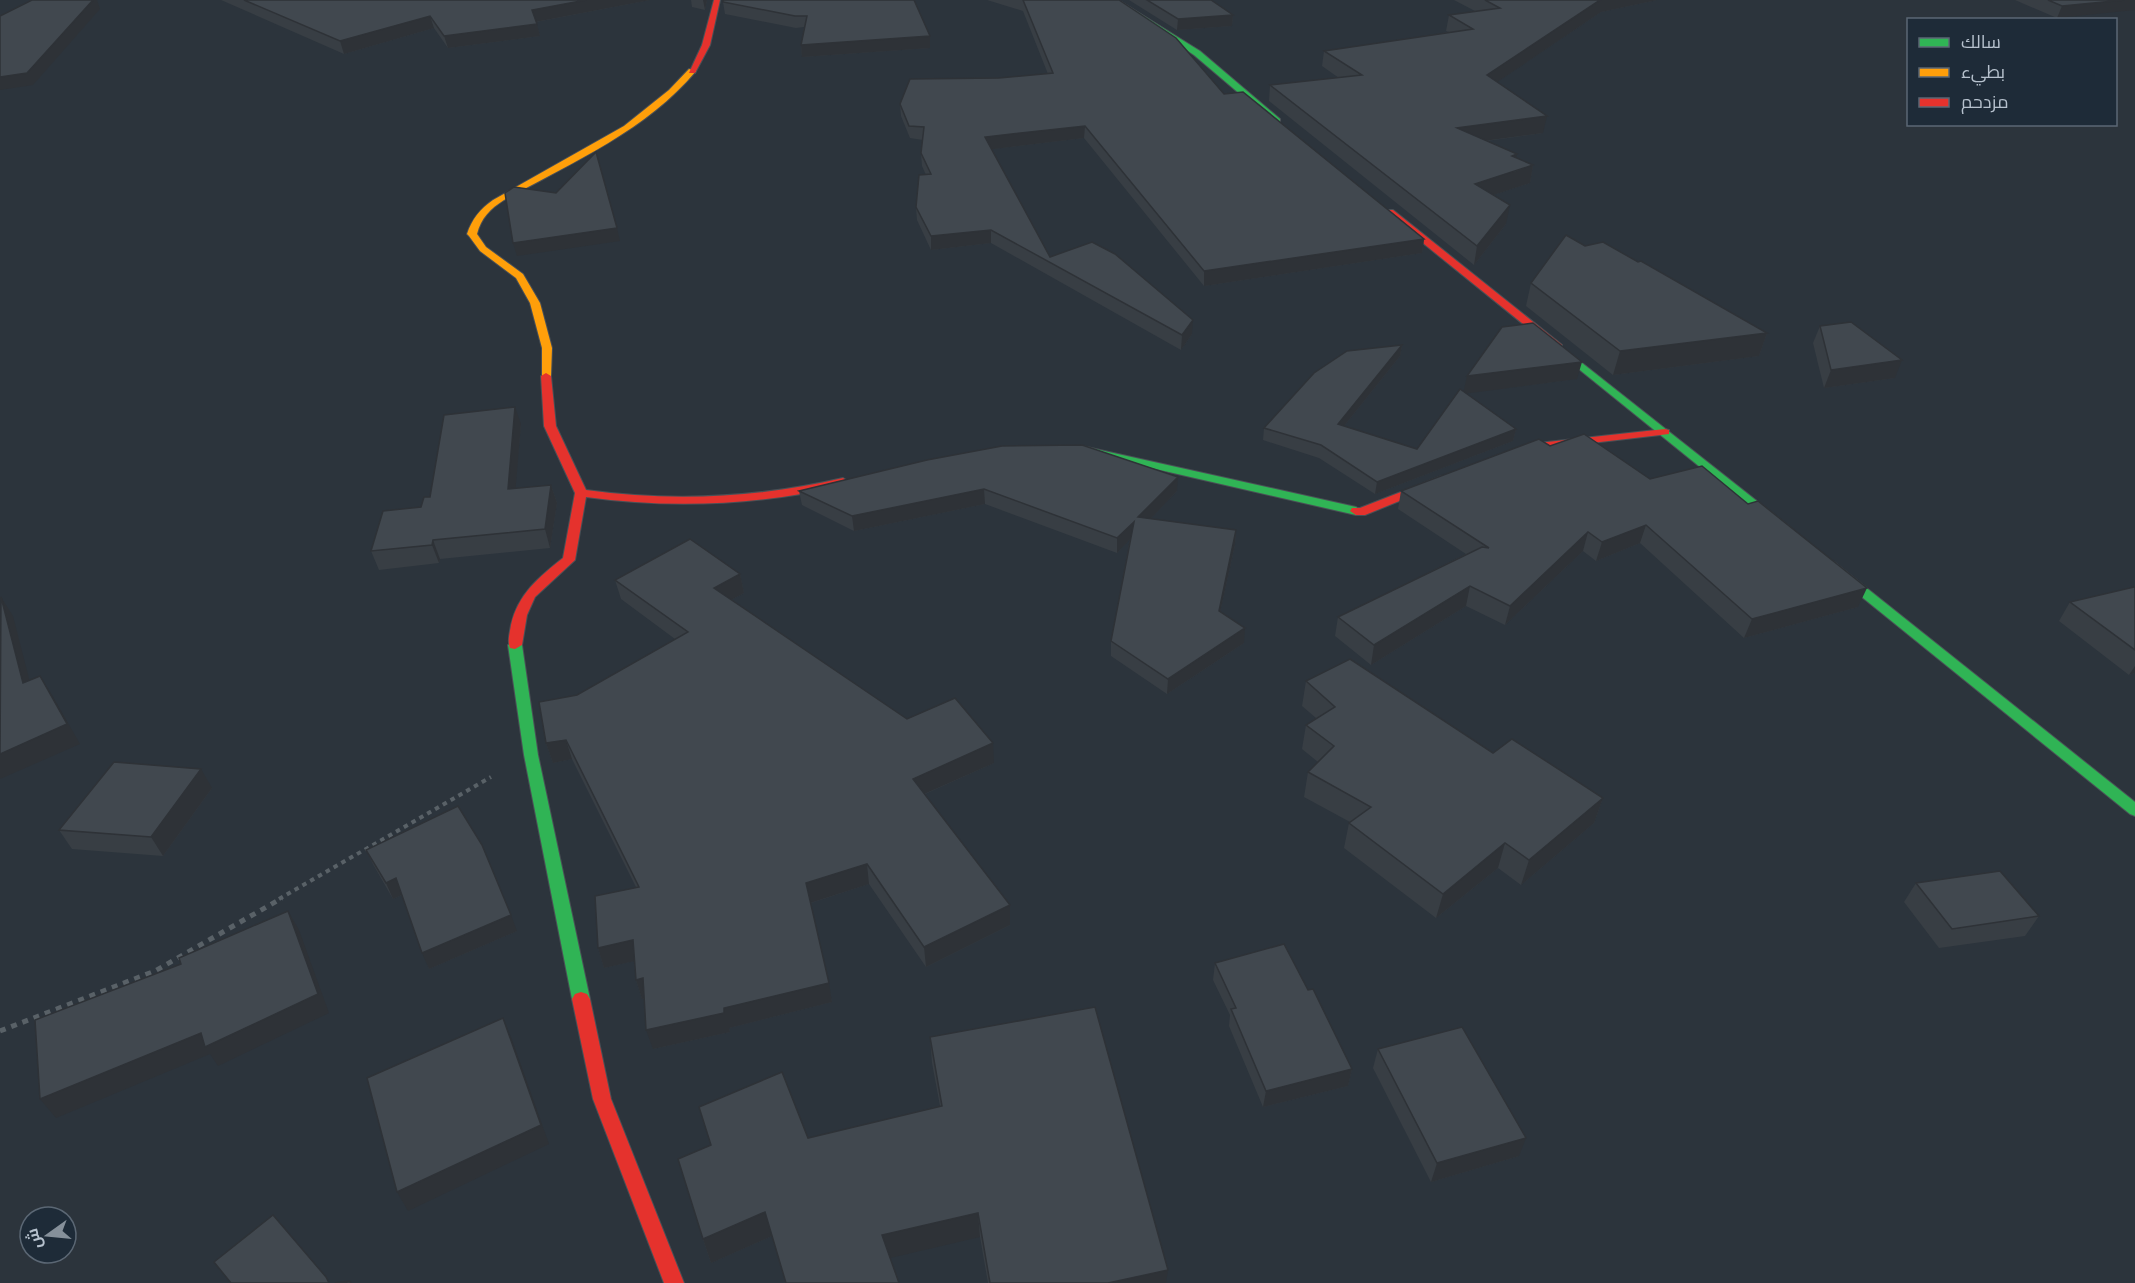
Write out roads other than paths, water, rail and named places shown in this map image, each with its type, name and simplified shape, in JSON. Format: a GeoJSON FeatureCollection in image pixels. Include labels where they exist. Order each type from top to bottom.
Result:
{"type":"FeatureCollection","features":[{"type":"Feature","properties":{"kind":"street"},"geometry":{"type":"LineString","coordinates":[[674,1283],[602,1099],[531,755],[514,651],[518,619],[535,586],[569,560],[581,494],[550,426],[546,397],[547,348],[535,303],[520,276],[483,249],[472,234],[476,220],[490,206],[593,146],[647,112],[676,90],[695,68],[706,42],[717,0]]}},
{"type":"Feature","properties":{"kind":"street"},"geometry":{"type":"LineString","coordinates":[[1114,0],[1197,53],[1284,127]]}},
{"type":"Feature","properties":{"kind":"street"},"geometry":{"type":"LineString","coordinates":[[1377,201],[1803,543]]}},
{"type":"Feature","properties":{"kind":"street"},"geometry":{"type":"LineString","coordinates":[[1495,460],[1529,447],[1665,432]]}},
{"type":"Feature","properties":{"kind":"street"},"geometry":{"type":"LineString","coordinates":[[1052,450],[1082,448],[1361,512],[1451,477]]}},
{"type":"Feature","properties":{"kind":"street"},"geometry":{"type":"LineString","coordinates":[[581,494],[626,501],[679,504],[801,494],[853,480]]}},
{"type":"Feature","properties":{"kind":"street"},"geometry":{"type":"LineString","coordinates":[[1821,558],[2135,810]]}}]}
